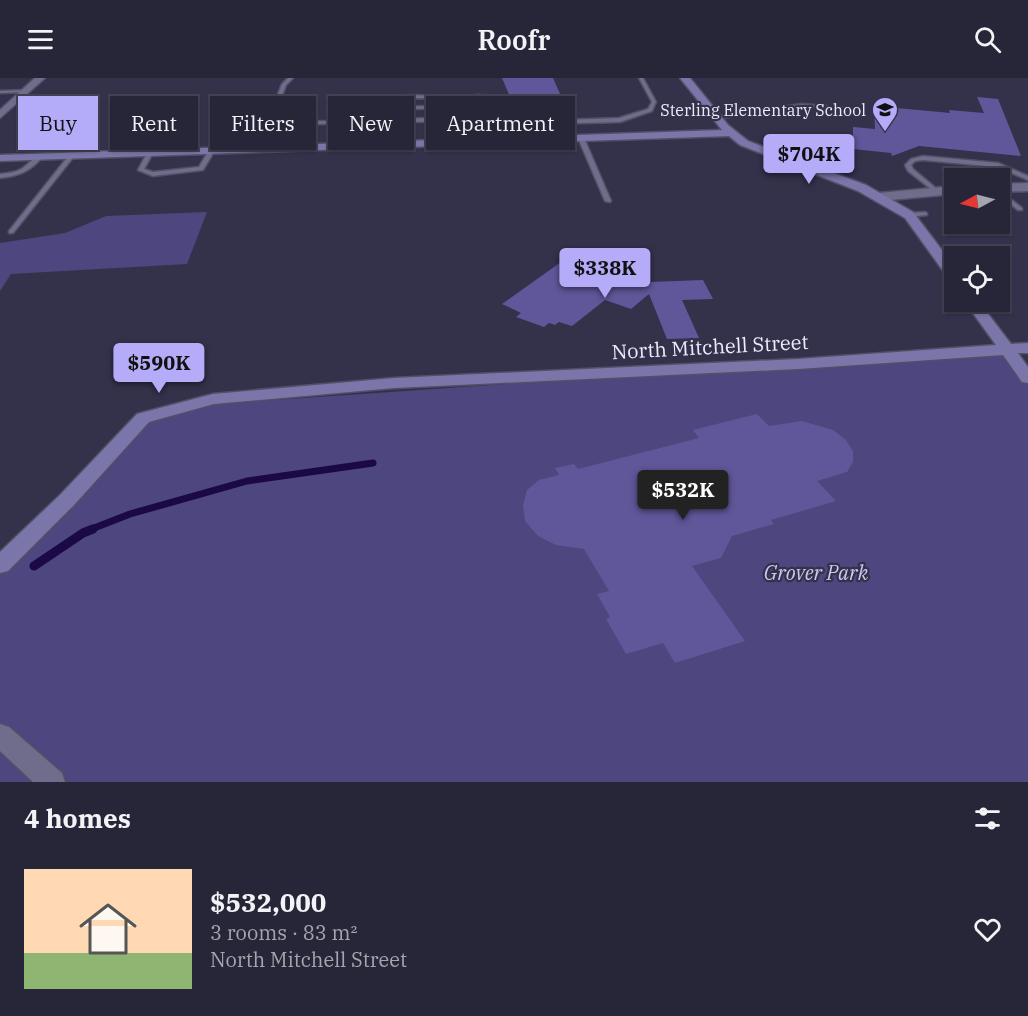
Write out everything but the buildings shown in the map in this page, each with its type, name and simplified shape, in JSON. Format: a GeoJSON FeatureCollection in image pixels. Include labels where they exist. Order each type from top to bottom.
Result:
{"type":"FeatureCollection","features":[{"type":"Feature","properties":{"kind":"main road"},"geometry":{"type":"LineString","coordinates":[[685,78],[730,134],[767,153],[854,185],[879,197],[909,215],[944,260]]}},
{"type":"Feature","properties":{"kind":"main road"},"geometry":{"type":"LineString","coordinates":[[575,138],[730,134]]}},
{"type":"Feature","properties":{"kind":"main road"},"geometry":{"type":"LineString","coordinates":[[316,147],[426,143]]}},
{"type":"Feature","properties":{"kind":"main road"},"geometry":{"type":"LineString","coordinates":[[0,158],[212,150]]}},
{"type":"Feature","properties":{"kind":"main road"},"geometry":{"type":"LineString","coordinates":[[979,312],[1028,378]]}},
{"type":"Feature","properties":{"kind":"main road","name":"North Mitchell Street"},"geometry":{"type":"LineString","coordinates":[[0,565],[66,500],[143,418],[213,399],[394,383],[798,364],[1028,348]]}},
{"type":"Feature","properties":{"kind":"street"},"geometry":{"type":"LineString","coordinates":[[2,111],[40,78]]}},
{"type":"Feature","properties":{"kind":"street"},"geometry":{"type":"LineString","coordinates":[[1010,189],[1028,187]]}},
{"type":"Feature","properties":{"kind":"street"},"geometry":{"type":"LineString","coordinates":[[879,197],[944,191]]}},
{"type":"Feature","properties":{"kind":"street"},"geometry":{"type":"LineString","coordinates":[[0,735],[52,782]]}},
{"type":"Feature","properties":{"kind":"lane"},"geometry":{"type":"LineString","coordinates":[[280,96],[284,84],[291,78]]}},
{"type":"Feature","properties":{"kind":"lane"},"geometry":{"type":"LineString","coordinates":[[575,120],[620,120],[650,110],[654,102],[641,78]]}},
{"type":"Feature","properties":{"kind":"lane"},"geometry":{"type":"LineString","coordinates":[[0,92],[26,91]]}},
{"type":"Feature","properties":{"kind":"lane"},"geometry":{"type":"LineString","coordinates":[[716,117],[801,105],[846,109]]}},
{"type":"Feature","properties":{"kind":"lane"},"geometry":{"type":"LineString","coordinates":[[581,138],[608,201]]}},
{"type":"Feature","properties":{"kind":"lane"},"geometry":{"type":"LineString","coordinates":[[150,153],[141,170],[153,174],[201,169],[212,150]]}},
{"type":"Feature","properties":{"kind":"lane"},"geometry":{"type":"LineString","coordinates":[[11,232],[72,155]]}},
{"type":"Feature","properties":{"kind":"lane"},"geometry":{"type":"LineString","coordinates":[[0,176],[20,175],[29,170],[40,156]]}},
{"type":"Feature","properties":{"kind":"lane"},"geometry":{"type":"LineString","coordinates":[[936,191],[910,170],[908,165],[913,160],[923,158],[998,165],[1028,178]]}},
{"type":"Feature","properties":{"kind":"lane"},"geometry":{"type":"LineString","coordinates":[[1010,200],[1020,209]]}},
{"type":"Feature","properties":{"kind":"lane"},"geometry":{"type":"LineString","coordinates":[[909,215],[925,214]]}},
{"type":"Feature","properties":{"kind":"green space"},"geometry":{"type":"Polygon","coordinates":[[[207,212],[187,264],[11,274],[0,291],[0,243],[65,233],[106,216],[207,212]]]}},
{"type":"Feature","properties":{"kind":"green space","name":"Grover Park"},"geometry":{"type":"Polygon","coordinates":[[[1007,349],[1028,378],[1028,782],[0,782],[0,571],[143,418],[177,407],[1007,349]]]}},
{"type":"Feature","properties":{"kind":"waterway"},"geometry":{"type":"LineString","coordinates":[[89,530],[130,514],[247,481],[373,463]]}},
{"type":"Feature","properties":{"kind":"waterway"},"geometry":{"type":"LineString","coordinates":[[34,566],[83,533],[93,529]]}},
{"type":"Feature","properties":{"kind":"place","name":"Sterling Elementary School"},"geometry":{"type":"Point","coordinates":[885,133]}}]}
